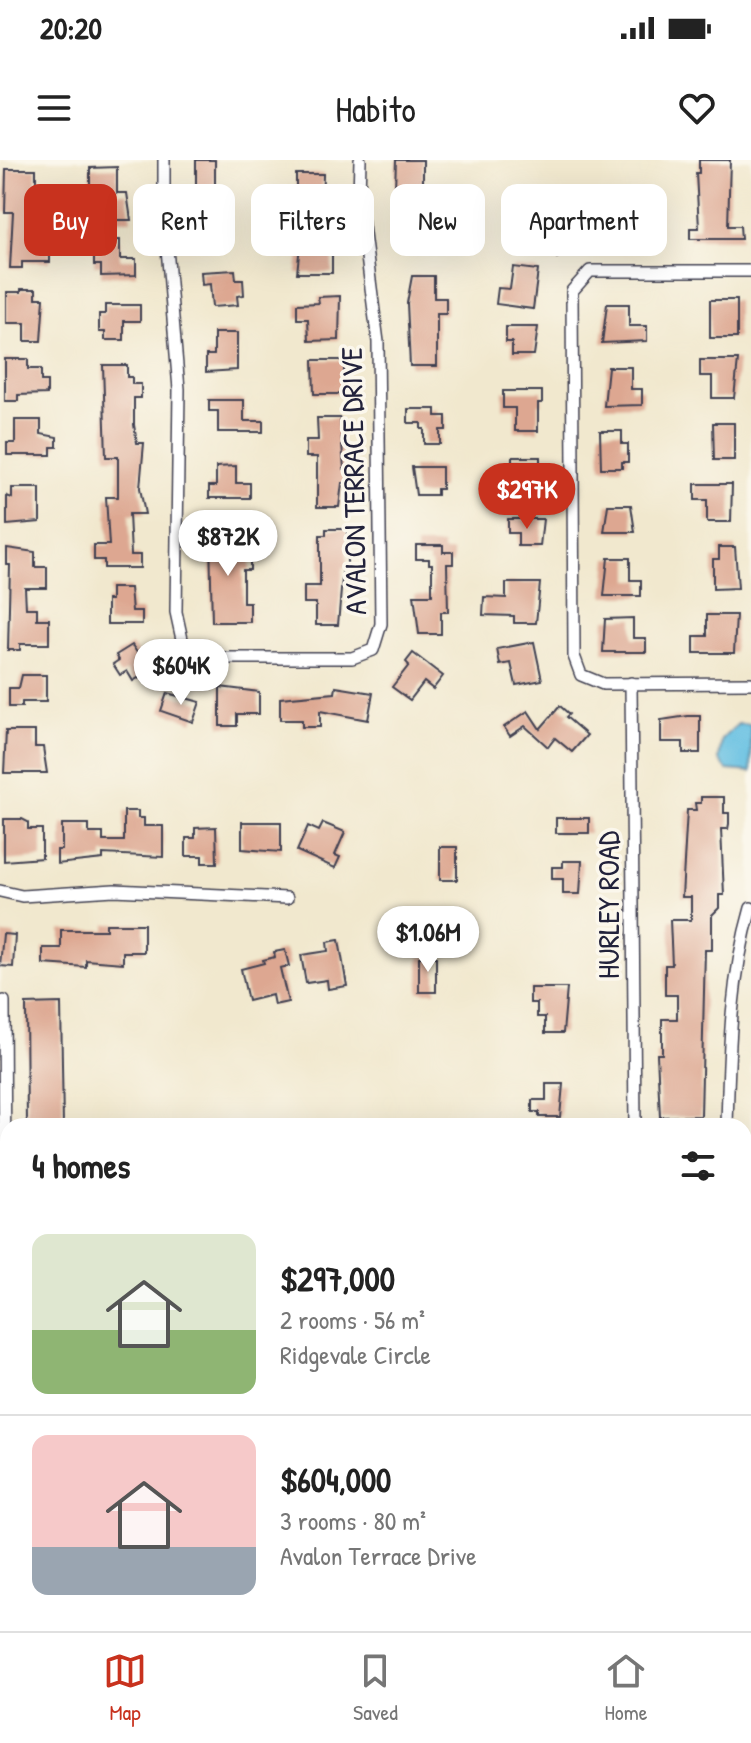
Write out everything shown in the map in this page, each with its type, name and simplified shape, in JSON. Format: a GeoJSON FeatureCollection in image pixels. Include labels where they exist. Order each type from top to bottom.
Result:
{"type":"FeatureCollection","features":[{"type":"Feature","properties":{"kind":"street","name":"AVALON TERRACE DRIVE"},"geometry":{"type":"LineString","coordinates":[[164,160],[164,213],[179,389],[176,612],[183,644],[210,658],[352,658],[373,650],[381,624],[378,342],[359,195],[360,160]]}},
{"type":"Feature","properties":{"kind":"street"},"geometry":{"type":"LineString","coordinates":[[751,271],[590,271],[572,291],[574,656],[581,675],[603,684],[751,683]]}},
{"type":"Feature","properties":{"kind":"street","name":"HURLEY ROAD"},"geometry":{"type":"LineString","coordinates":[[631,683],[635,1118]]}},
{"type":"Feature","properties":{"kind":"street"},"geometry":{"type":"LineString","coordinates":[[0,891],[22,896],[114,890],[287,898]]}},
{"type":"Feature","properties":{"kind":"street"},"geometry":{"type":"LineString","coordinates":[[727,1118],[730,1016],[742,940],[751,908]]}},
{"type":"Feature","properties":{"kind":"street"},"geometry":{"type":"LineString","coordinates":[[3,1118],[4,1001]]}},
{"type":"Feature","properties":{"kind":"water"},"geometry":{"type":"Polygon","coordinates":[[[738,724],[751,725],[751,772],[727,770],[719,760],[722,739],[738,724]]]}},
{"type":"Feature","properties":{"kind":"building"},"geometry":{"type":"Polygon","coordinates":[[[196,160],[215,160],[215,184],[196,184],[196,160]]]}},
{"type":"Feature","properties":{"kind":"building"},"geometry":{"type":"Polygon","coordinates":[[[396,160],[423,160],[423,184],[395,184],[396,160]]]}},
{"type":"Feature","properties":{"kind":"building"},"geometry":{"type":"Polygon","coordinates":[[[699,160],[730,160],[728,226],[740,226],[741,239],[690,239],[690,228],[699,228],[696,173],[699,173],[699,160]]]}},
{"type":"Feature","properties":{"kind":"building"},"geometry":{"type":"Polygon","coordinates":[[[117,167],[117,184],[90,184],[90,168],[117,167]]]}},
{"type":"Feature","properties":{"kind":"building"},"geometry":{"type":"Polygon","coordinates":[[[6,169],[36,169],[36,184],[24,184],[24,256],[50,256],[50,262],[22,262],[22,268],[10,268],[13,212],[5,212],[6,169]]]}},
{"type":"Feature","properties":{"kind":"building"},"geometry":{"type":"Polygon","coordinates":[[[296,174],[323,174],[323,184],[296,184],[296,174]]]}},
{"type":"Feature","properties":{"kind":"building"},"geometry":{"type":"Polygon","coordinates":[[[117,193],[127,193],[131,220],[117,220],[117,193]]]}},
{"type":"Feature","properties":{"kind":"building"},"geometry":{"type":"Polygon","coordinates":[[[117,240],[120,240],[120,259],[136,259],[136,275],[101,276],[101,265],[94,265],[94,256],[117,256],[117,240]]]}},
{"type":"Feature","properties":{"kind":"building"},"geometry":{"type":"Polygon","coordinates":[[[299,256],[332,256],[332,273],[297,273],[299,256]]]}},
{"type":"Feature","properties":{"kind":"building"},"geometry":{"type":"Polygon","coordinates":[[[513,267],[538,270],[533,309],[496,304],[498,288],[510,289],[513,267]]]}},
{"type":"Feature","properties":{"kind":"building"},"geometry":{"type":"Polygon","coordinates":[[[235,270],[236,280],[243,280],[244,295],[237,296],[238,305],[212,307],[210,284],[202,285],[201,272],[235,270]]]}},
{"type":"Feature","properties":{"kind":"building"},"geometry":{"type":"Polygon","coordinates":[[[412,276],[434,276],[434,298],[446,298],[446,314],[437,314],[437,366],[410,366],[407,303],[412,276]]]}},
{"type":"Feature","properties":{"kind":"building"},"geometry":{"type":"Polygon","coordinates":[[[21,289],[36,289],[36,298],[44,298],[41,341],[25,341],[25,323],[7,323],[7,292],[21,292],[21,289]]]}},
{"type":"Feature","properties":{"kind":"building"},"geometry":{"type":"Polygon","coordinates":[[[340,296],[339,340],[309,341],[308,319],[297,319],[297,304],[319,303],[318,297],[340,296]]]}},
{"type":"Feature","properties":{"kind":"building"},"geometry":{"type":"Polygon","coordinates":[[[710,300],[737,300],[737,338],[710,338],[710,300]]]}},
{"type":"Feature","properties":{"kind":"building"},"geometry":{"type":"Polygon","coordinates":[[[607,304],[629,304],[629,326],[647,326],[647,341],[602,343],[607,304]]]}},
{"type":"Feature","properties":{"kind":"building"},"geometry":{"type":"Polygon","coordinates":[[[105,305],[140,305],[140,321],[124,321],[124,340],[105,340],[105,332],[99,332],[99,314],[105,314],[105,305]]]}},
{"type":"Feature","properties":{"kind":"building"},"geometry":{"type":"Polygon","coordinates":[[[506,327],[538,327],[534,355],[512,355],[512,342],[506,342],[506,327]]]}},
{"type":"Feature","properties":{"kind":"building"},"geometry":{"type":"Polygon","coordinates":[[[214,333],[237,333],[237,370],[206,372],[206,355],[214,355],[214,333]]]}},
{"type":"Feature","properties":{"kind":"building"},"geometry":{"type":"Polygon","coordinates":[[[5,359],[28,359],[28,369],[41,369],[41,381],[47,381],[47,394],[18,395],[18,401],[5,401],[5,359]]]}},
{"type":"Feature","properties":{"kind":"building"},"geometry":{"type":"Polygon","coordinates":[[[313,360],[344,360],[344,394],[314,394],[313,360]]]}},
{"type":"Feature","properties":{"kind":"building"},"geometry":{"type":"Polygon","coordinates":[[[700,360],[738,360],[734,398],[712,398],[712,376],[700,376],[700,360]]]}},
{"type":"Feature","properties":{"kind":"building"},"geometry":{"type":"Polygon","coordinates":[[[103,365],[127,365],[127,377],[132,377],[132,384],[141,384],[141,398],[134,398],[134,425],[137,443],[144,443],[140,488],[145,514],[129,514],[131,555],[140,555],[140,568],[104,568],[104,560],[94,560],[94,545],[109,545],[106,497],[118,497],[118,457],[106,457],[103,365]]]}},
{"type":"Feature","properties":{"kind":"building"},"geometry":{"type":"Polygon","coordinates":[[[608,367],[631,367],[631,389],[642,389],[642,405],[604,406],[608,367]]]}},
{"type":"Feature","properties":{"kind":"building"},"geometry":{"type":"Polygon","coordinates":[[[503,391],[542,391],[542,403],[538,403],[538,431],[515,431],[515,408],[503,408],[503,391]]]}},
{"type":"Feature","properties":{"kind":"building"},"geometry":{"type":"Polygon","coordinates":[[[209,400],[244,400],[244,421],[263,421],[263,432],[218,432],[218,411],[209,411],[209,400]]]}},
{"type":"Feature","properties":{"kind":"building"},"geometry":{"type":"Polygon","coordinates":[[[408,409],[436,409],[436,416],[446,416],[446,430],[440,430],[440,444],[424,444],[424,429],[421,429],[421,423],[408,423],[408,409]]]}},
{"type":"Feature","properties":{"kind":"building"},"geometry":{"type":"Polygon","coordinates":[[[317,418],[340,418],[344,469],[352,469],[352,483],[342,483],[339,507],[317,507],[317,457],[306,457],[306,440],[318,440],[317,418]]]}},
{"type":"Feature","properties":{"kind":"building"},"geometry":{"type":"Polygon","coordinates":[[[15,420],[41,420],[41,434],[57,437],[57,447],[51,447],[51,455],[7,455],[7,443],[15,443],[15,420]]]}},
{"type":"Feature","properties":{"kind":"building"},"geometry":{"type":"Polygon","coordinates":[[[713,423],[734,423],[734,460],[714,460],[713,423]]]}},
{"type":"Feature","properties":{"kind":"building"},"geometry":{"type":"Polygon","coordinates":[[[600,431],[622,431],[622,444],[628,444],[628,462],[622,462],[622,468],[601,468],[600,431]]]}},
{"type":"Feature","properties":{"kind":"building"},"geometry":{"type":"Polygon","coordinates":[[[512,457],[540,457],[540,486],[513,486],[505,477],[505,465],[512,465],[512,457]]]}},
{"type":"Feature","properties":{"kind":"building"},"geometry":{"type":"Polygon","coordinates":[[[236,466],[236,483],[250,483],[250,498],[209,498],[209,486],[216,486],[216,467],[236,466]]]}},
{"type":"Feature","properties":{"kind":"building"},"geometry":{"type":"Polygon","coordinates":[[[412,467],[442,467],[442,489],[437,489],[437,495],[416,495],[412,467]]]}},
{"type":"Feature","properties":{"kind":"building"},"geometry":{"type":"Polygon","coordinates":[[[695,484],[732,484],[731,522],[707,522],[707,500],[695,500],[695,484]]]}},
{"type":"Feature","properties":{"kind":"building"},"geometry":{"type":"Polygon","coordinates":[[[12,488],[40,488],[40,522],[7,525],[7,496],[12,498],[12,488]]]}},
{"type":"Feature","properties":{"kind":"building"},"geometry":{"type":"Polygon","coordinates":[[[608,505],[631,505],[635,532],[604,532],[608,505]]]}},
{"type":"Feature","properties":{"kind":"building"},"geometry":{"type":"Polygon","coordinates":[[[508,519],[543,519],[540,546],[518,546],[518,533],[508,533],[508,519]]]}},
{"type":"Feature","properties":{"kind":"building"},"geometry":{"type":"Polygon","coordinates":[[[326,529],[347,529],[347,567],[343,567],[338,625],[316,625],[316,603],[304,603],[304,586],[320,586],[320,535],[326,535],[326,529]]]}},
{"type":"Feature","properties":{"kind":"building"},"geometry":{"type":"Polygon","coordinates":[[[216,530],[238,530],[238,552],[250,552],[250,570],[243,570],[243,603],[250,603],[250,622],[212,622],[210,539],[216,539],[216,530]]]}},
{"type":"Feature","properties":{"kind":"building"},"geometry":{"type":"Polygon","coordinates":[[[416,545],[443,545],[443,552],[453,552],[453,564],[447,564],[448,612],[441,612],[441,634],[419,634],[414,595],[432,595],[432,564],[429,564],[429,559],[416,559],[416,545]]]}},
{"type":"Feature","properties":{"kind":"building"},"geometry":{"type":"Polygon","coordinates":[[[719,547],[735,547],[738,588],[713,589],[713,559],[719,559],[719,547]]]}},
{"type":"Feature","properties":{"kind":"building"},"geometry":{"type":"Polygon","coordinates":[[[7,548],[35,552],[35,567],[47,567],[47,588],[25,588],[26,608],[37,608],[37,619],[49,619],[49,644],[20,644],[20,650],[8,650],[10,565],[7,565],[7,548]]]}},
{"type":"Feature","properties":{"kind":"building"},"geometry":{"type":"Polygon","coordinates":[[[608,558],[630,558],[630,580],[641,580],[641,596],[604,596],[608,558]]]}},
{"type":"Feature","properties":{"kind":"building"},"geometry":{"type":"Polygon","coordinates":[[[506,583],[540,583],[536,623],[514,623],[514,616],[483,615],[484,597],[506,598],[506,583]]]}},
{"type":"Feature","properties":{"kind":"building"},"geometry":{"type":"Polygon","coordinates":[[[111,588],[130,588],[132,611],[142,611],[142,624],[107,624],[107,600],[111,600],[111,588]]]}},
{"type":"Feature","properties":{"kind":"building"},"geometry":{"type":"Polygon","coordinates":[[[707,615],[736,615],[734,653],[694,653],[694,636],[707,636],[707,615]]]}},
{"type":"Feature","properties":{"kind":"building"},"geometry":{"type":"Polygon","coordinates":[[[633,618],[633,638],[646,638],[646,652],[603,652],[605,619],[633,618]]]}},
{"type":"Feature","properties":{"kind":"building"},"geometry":{"type":"Polygon","coordinates":[[[534,642],[542,680],[516,685],[511,663],[500,665],[497,649],[534,642]]]}},
{"type":"Feature","properties":{"kind":"building"},"geometry":{"type":"Polygon","coordinates":[[[132,645],[149,671],[133,681],[127,671],[120,675],[113,664],[119,660],[116,655],[132,645]]]}},
{"type":"Feature","properties":{"kind":"building"},"geometry":{"type":"Polygon","coordinates":[[[413,653],[443,676],[433,689],[424,682],[410,700],[392,687],[409,665],[406,662],[413,653]]]}},
{"type":"Feature","properties":{"kind":"building"},"geometry":{"type":"Polygon","coordinates":[[[22,675],[46,675],[46,702],[22,702],[22,707],[9,707],[9,688],[19,688],[22,675]]]}},
{"type":"Feature","properties":{"kind":"building"},"geometry":{"type":"Polygon","coordinates":[[[220,687],[259,692],[259,714],[237,714],[237,726],[220,726],[220,687]]]}},
{"type":"Feature","properties":{"kind":"building"},"geometry":{"type":"Polygon","coordinates":[[[336,687],[373,693],[368,720],[320,711],[320,727],[302,727],[302,720],[280,720],[280,698],[335,693],[336,687]]]}},
{"type":"Feature","properties":{"kind":"building"},"geometry":{"type":"Polygon","coordinates":[[[167,693],[200,702],[193,722],[161,711],[167,693]]]}},
{"type":"Feature","properties":{"kind":"building"},"geometry":{"type":"Polygon","coordinates":[[[560,706],[569,714],[566,717],[587,735],[572,752],[555,738],[548,747],[525,726],[510,736],[504,727],[528,711],[540,729],[560,706]]]}},
{"type":"Feature","properties":{"kind":"building"},"geometry":{"type":"Polygon","coordinates":[[[700,716],[700,753],[683,753],[683,742],[661,742],[661,720],[700,716]]]}},
{"type":"Feature","properties":{"kind":"building"},"geometry":{"type":"Polygon","coordinates":[[[6,731],[35,731],[35,747],[43,747],[47,773],[4,773],[6,731]]]}},
{"type":"Feature","properties":{"kind":"building"},"geometry":{"type":"Polygon","coordinates":[[[701,797],[724,797],[724,813],[729,813],[729,824],[728,829],[721,829],[724,895],[719,895],[719,908],[712,915],[712,950],[705,950],[701,1116],[660,1117],[657,1054],[662,1054],[662,1019],[677,1019],[677,995],[665,995],[665,965],[672,965],[670,920],[691,920],[691,897],[682,897],[687,810],[696,810],[695,803],[701,803],[701,797]]]}},
{"type":"Feature","properties":{"kind":"building"},"geometry":{"type":"Polygon","coordinates":[[[124,811],[138,811],[138,818],[144,818],[144,826],[163,826],[163,857],[103,854],[103,859],[57,864],[57,850],[62,850],[62,824],[89,824],[89,833],[103,833],[103,841],[124,841],[124,811]]]}},
{"type":"Feature","properties":{"kind":"building"},"geometry":{"type":"Polygon","coordinates":[[[556,818],[589,818],[589,833],[556,833],[556,818]]]}},
{"type":"Feature","properties":{"kind":"building"},"geometry":{"type":"Polygon","coordinates":[[[4,819],[22,819],[28,822],[28,829],[42,829],[42,858],[4,861],[4,819]]]}},
{"type":"Feature","properties":{"kind":"building"},"geometry":{"type":"Polygon","coordinates":[[[242,822],[281,822],[281,852],[242,849],[242,822]]]}},
{"type":"Feature","properties":{"kind":"building"},"geometry":{"type":"Polygon","coordinates":[[[323,823],[345,832],[335,855],[340,857],[335,868],[297,851],[308,826],[319,831],[323,823]]]}},
{"type":"Feature","properties":{"kind":"building"},"geometry":{"type":"Polygon","coordinates":[[[216,827],[217,863],[202,863],[202,856],[186,856],[186,838],[195,838],[195,828],[216,827]]]}},
{"type":"Feature","properties":{"kind":"building"},"geometry":{"type":"Polygon","coordinates":[[[440,847],[457,847],[457,880],[440,880],[440,847]]]}},
{"type":"Feature","properties":{"kind":"building"},"geometry":{"type":"Polygon","coordinates":[[[563,861],[582,861],[580,894],[563,894],[563,879],[552,879],[552,867],[563,867],[563,861]]]}},
{"type":"Feature","properties":{"kind":"building"},"geometry":{"type":"Polygon","coordinates":[[[106,924],[144,924],[144,952],[123,952],[123,963],[86,960],[86,967],[43,964],[43,948],[61,948],[61,930],[106,930],[106,924]]]}},
{"type":"Feature","properties":{"kind":"building"},"geometry":{"type":"Polygon","coordinates":[[[3,934],[15,935],[13,967],[0,966],[3,934]]]}},
{"type":"Feature","properties":{"kind":"building"},"geometry":{"type":"Polygon","coordinates":[[[339,940],[347,986],[328,989],[327,980],[306,983],[301,955],[328,951],[327,942],[339,940]]]}},
{"type":"Feature","properties":{"kind":"building"},"geometry":{"type":"Polygon","coordinates":[[[285,950],[289,966],[280,968],[288,1002],[274,1005],[272,995],[248,1001],[241,969],[264,963],[263,960],[275,957],[274,952],[285,950]]]}},
{"type":"Feature","properties":{"kind":"building"},"geometry":{"type":"Polygon","coordinates":[[[419,957],[436,957],[436,992],[419,992],[419,957]]]}},
{"type":"Feature","properties":{"kind":"building"},"geometry":{"type":"Polygon","coordinates":[[[530,988],[567,988],[563,1033],[545,1033],[545,1017],[537,1017],[537,1003],[530,1003],[530,988]]]}},
{"type":"Feature","properties":{"kind":"building"},"geometry":{"type":"Polygon","coordinates":[[[61,1003],[63,1118],[27,1118],[26,1004],[61,1003]]]}},
{"type":"Feature","properties":{"kind":"building"},"geometry":{"type":"Polygon","coordinates":[[[546,1084],[563,1084],[560,1117],[539,1117],[539,1112],[532,1112],[532,1100],[546,1100],[546,1084]]]}}]}
